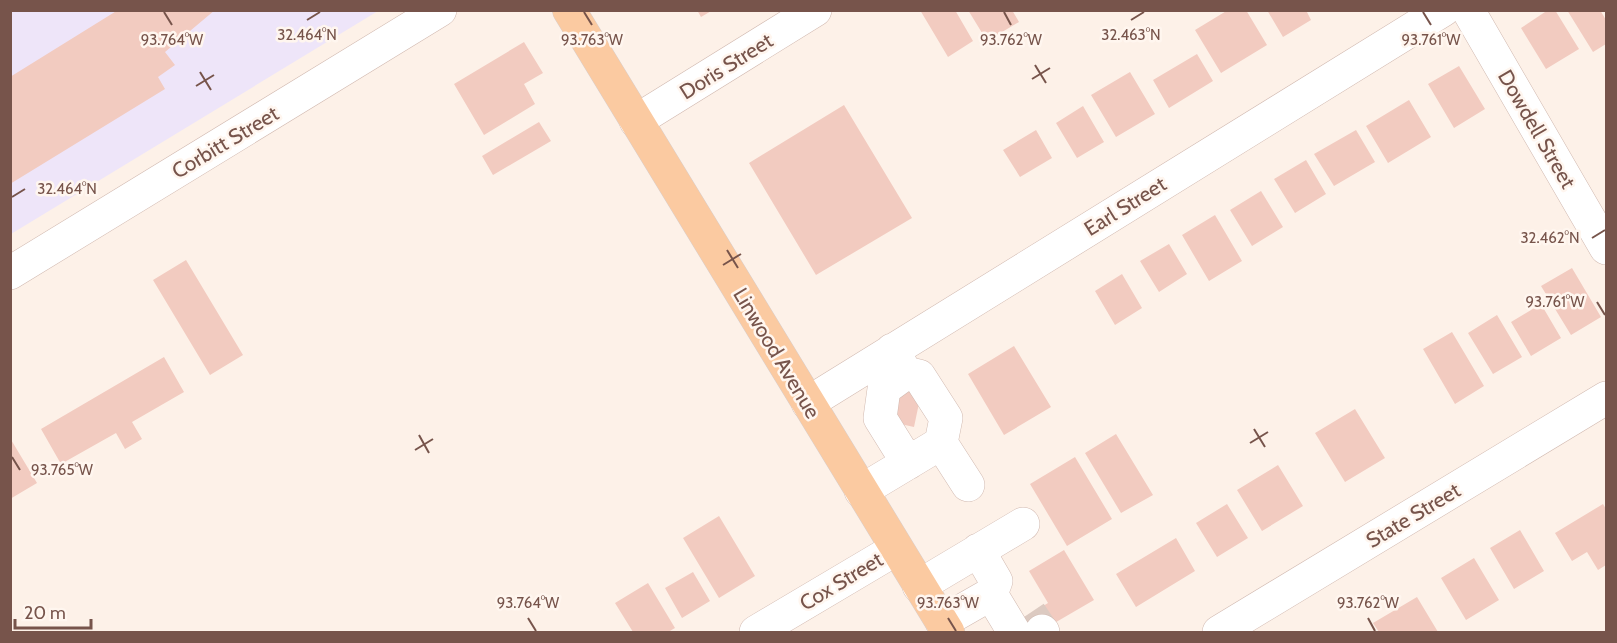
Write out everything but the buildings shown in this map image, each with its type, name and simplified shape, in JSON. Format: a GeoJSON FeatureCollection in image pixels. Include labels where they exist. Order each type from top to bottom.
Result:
{"type":"FeatureCollection","features":[{"type":"Feature","properties":{"kind":"main road","name":"Linwood Avenue"},"geometry":{"type":"LineString","coordinates":[[569,10],[945,627]]}},
{"type":"Feature","properties":{"kind":"street","name":"Corbitt Street"},"geometry":{"type":"LineString","coordinates":[[10,273],[440,10]]}},
{"type":"Feature","properties":{"kind":"street","name":"Doris Street"},"geometry":{"type":"LineString","coordinates":[[636,121],[815,10]]}},
{"type":"Feature","properties":{"kind":"street","name":"Earl Street"},"geometry":{"type":"LineString","coordinates":[[807,403],[899,362],[1443,10]]}},
{"type":"Feature","properties":{"kind":"street","name":"Dowdell Street"},"geometry":{"type":"LineString","coordinates":[[1468,10],[1606,249]]}},
{"type":"Feature","properties":{"kind":"street"},"geometry":{"type":"LineString","coordinates":[[908,463],[880,418],[884,388],[899,362],[919,376],[946,418],[941,442],[968,485]]}},
{"type":"Feature","properties":{"kind":"street","name":"State Street"},"geometry":{"type":"LineString","coordinates":[[1219,633],[1606,398]]}},
{"type":"Feature","properties":{"kind":"street"},"geometry":{"type":"LineString","coordinates":[[861,491],[941,442]]}},
{"type":"Feature","properties":{"kind":"street"},"geometry":{"type":"LineString","coordinates":[[919,586],[1023,524]]}},
{"type":"Feature","properties":{"kind":"street","name":"Cox Street"},"geometry":{"type":"LineString","coordinates":[[756,633],[896,549]]}},
{"type":"Feature","properties":{"kind":"street"},"geometry":{"type":"LineString","coordinates":[[945,627],[1020,618],[978,550]]}},
{"type":"Feature","properties":{"kind":"shaded area"},"geometry":{"type":"Polygon","coordinates":[[[11,11],[378,11],[11,234],[11,11]]]}},
{"type":"Feature","properties":{"kind":"tunnel"},"geometry":{"type":"LineString","coordinates":[[1030,613],[1042,631]]}}]}
